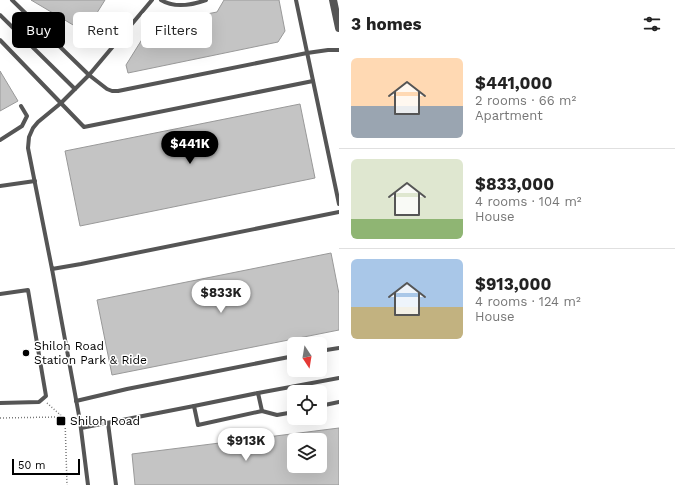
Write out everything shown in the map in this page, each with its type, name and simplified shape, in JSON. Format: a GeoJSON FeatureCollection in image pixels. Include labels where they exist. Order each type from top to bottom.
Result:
{"type":"FeatureCollection","features":[{"type":"Feature","properties":{"kind":"street"},"geometry":{"type":"LineString","coordinates":[[333,0],[339,28]]}},
{"type":"Feature","properties":{"kind":"lane"},"geometry":{"type":"LineString","coordinates":[[12,0],[88,74],[107,89],[112,91],[307,53],[339,50]]}},
{"type":"Feature","properties":{"kind":"lane"},"geometry":{"type":"LineString","coordinates":[[88,485],[81,428],[28,148],[29,137],[33,128],[38,122],[75,89],[152,0]]}},
{"type":"Feature","properties":{"kind":"lane"},"geometry":{"type":"LineString","coordinates":[[161,0],[174,5],[185,5],[206,0]]}},
{"type":"Feature","properties":{"kind":"lane"},"geometry":{"type":"LineString","coordinates":[[296,0],[339,204]]}},
{"type":"Feature","properties":{"kind":"lane"},"geometry":{"type":"LineString","coordinates":[[0,15],[75,89]]}},
{"type":"Feature","properties":{"kind":"lane"},"geometry":{"type":"LineString","coordinates":[[0,40],[84,127],[313,80]]}},
{"type":"Feature","properties":{"kind":"lane"},"geometry":{"type":"LineString","coordinates":[[0,140],[22,126],[27,116],[21,106]]}},
{"type":"Feature","properties":{"kind":"lane"},"geometry":{"type":"LineString","coordinates":[[0,186],[35,181]]}},
{"type":"Feature","properties":{"kind":"lane"},"geometry":{"type":"LineString","coordinates":[[52,269],[339,212]]}},
{"type":"Feature","properties":{"kind":"lane"},"geometry":{"type":"LineString","coordinates":[[0,294],[28,290],[46,396],[39,402],[0,403]]}},
{"type":"Feature","properties":{"kind":"lane"},"geometry":{"type":"LineString","coordinates":[[327,350],[339,348]]}},
{"type":"Feature","properties":{"kind":"lane"},"geometry":{"type":"LineString","coordinates":[[76,401],[127,389],[287,357]]}},
{"type":"Feature","properties":{"kind":"lane"},"geometry":{"type":"LineString","coordinates":[[81,428],[339,378]]}},
{"type":"Feature","properties":{"kind":"lane"},"geometry":{"type":"LineString","coordinates":[[258,393],[262,411]]}},
{"type":"Feature","properties":{"kind":"lane"},"geometry":{"type":"LineString","coordinates":[[327,405],[339,402]]}},
{"type":"Feature","properties":{"kind":"lane"},"geometry":{"type":"LineString","coordinates":[[194,406],[198,425],[262,411],[276,415],[287,413]]}},
{"type":"Feature","properties":{"kind":"lane"},"geometry":{"type":"LineString","coordinates":[[108,423],[116,485]]}},
{"type":"Feature","properties":{"kind":"path"},"geometry":{"type":"LineString","coordinates":[[49,405],[65,419],[67,485]]}},
{"type":"Feature","properties":{"kind":"path"},"geometry":{"type":"LineString","coordinates":[[0,418],[56,417],[60,414]]}},
{"type":"Feature","properties":{"kind":"building"},"geometry":{"type":"Polygon","coordinates":[[[31,0],[105,0],[98,12],[73,12],[73,25],[65,20],[65,12],[51,12],[31,0]]]}},
{"type":"Feature","properties":{"kind":"building"},"geometry":{"type":"Polygon","coordinates":[[[224,0],[279,0],[285,31],[278,42],[128,73],[126,65],[141,41],[141,48],[212,48],[212,13],[217,12],[224,0]]]}},
{"type":"Feature","properties":{"kind":"building"},"geometry":{"type":"Polygon","coordinates":[[[0,71],[18,101],[0,111],[0,71]]]}},
{"type":"Feature","properties":{"kind":"building"},"geometry":{"type":"Polygon","coordinates":[[[300,104],[315,178],[80,226],[65,151],[300,104]]]}},
{"type":"Feature","properties":{"kind":"building"},"geometry":{"type":"Polygon","coordinates":[[[331,253],[339,294],[339,330],[304,337],[287,337],[287,340],[112,375],[97,300],[331,253]]]}},
{"type":"Feature","properties":{"kind":"building"},"geometry":{"type":"Polygon","coordinates":[[[339,428],[339,485],[135,485],[132,454],[287,435],[287,473],[327,473],[327,433],[299,433],[339,428]]]}},
{"type":"Feature","properties":{"kind":"place","name":"Shiloh Road Station Park & Ride"},"geometry":{"type":"Point","coordinates":[26,353]}},
{"type":"Feature","properties":{"kind":"place","name":"Shiloh Road"},"geometry":{"type":"Point","coordinates":[61,421]}}]}
